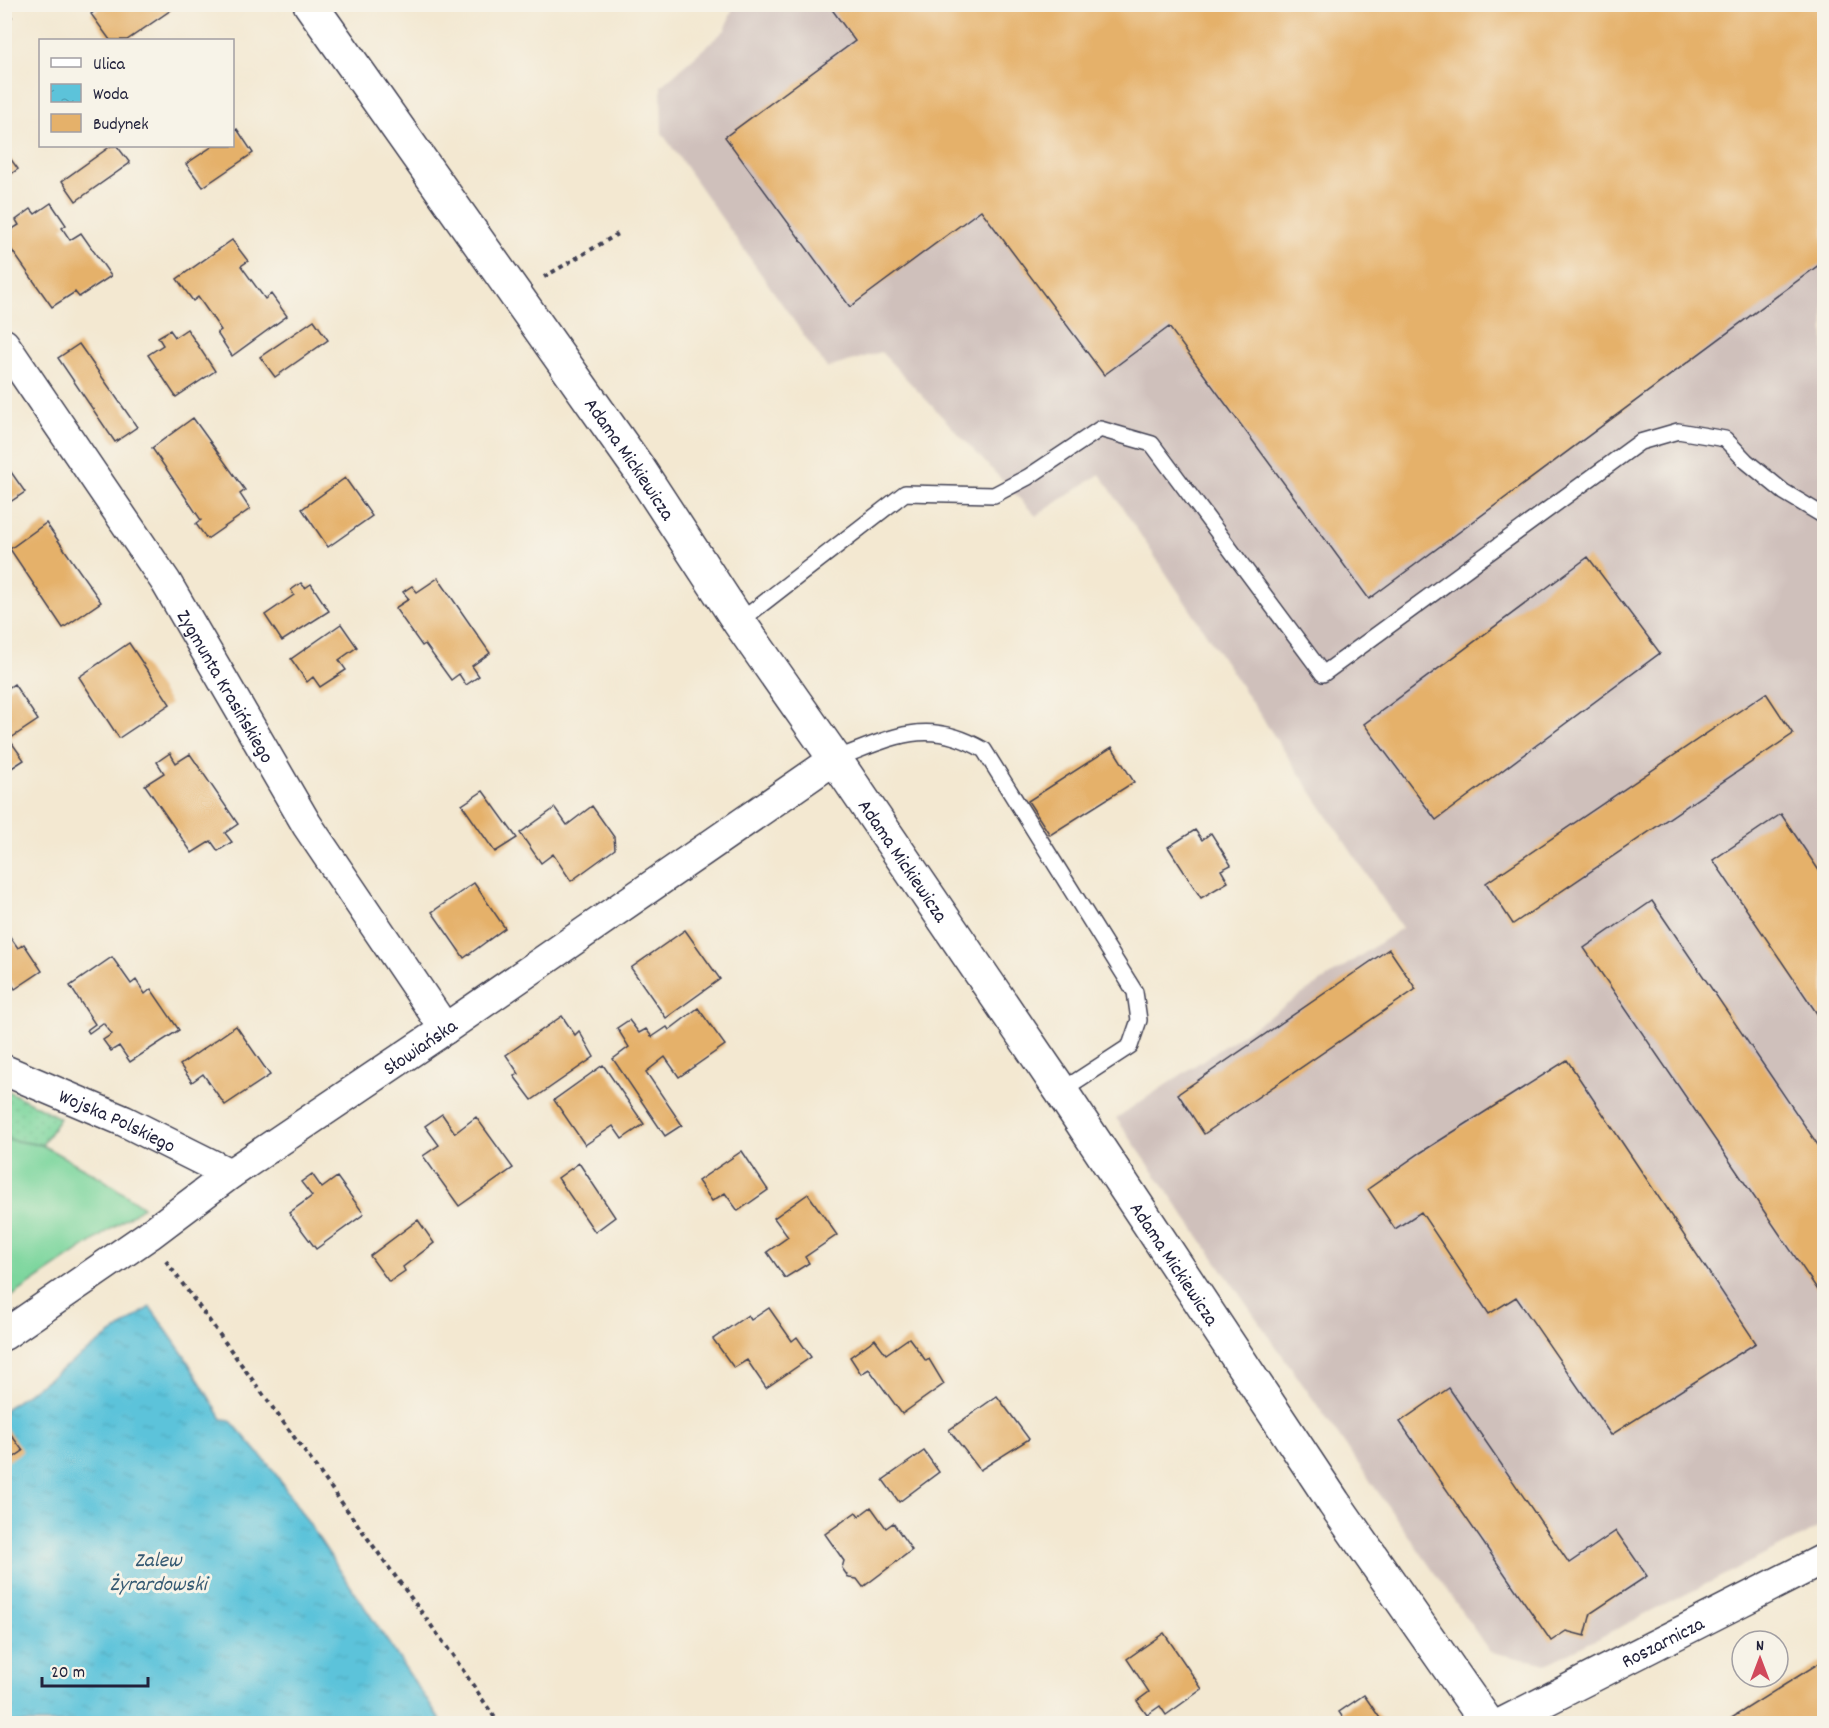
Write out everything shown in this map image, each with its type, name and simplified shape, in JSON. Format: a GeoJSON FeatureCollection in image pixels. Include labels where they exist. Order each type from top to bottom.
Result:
{"type":"FeatureCollection","features":[{"type":"Feature","properties":{"kind":"street","name":"Adama Mickiewicza"},"geometry":{"type":"LineString","coordinates":[[310,4],[639,469],[739,622],[1061,1091],[1334,1503],[1488,1724]]}},
{"type":"Feature","properties":{"kind":"street","name":"Zygmunta Krasińskiego"},"geometry":{"type":"LineString","coordinates":[[4,344],[166,582],[307,825],[446,1029]]}},
{"type":"Feature","properties":{"kind":"street","name":"Słowiańska"},"geometry":{"type":"LineString","coordinates":[[4,1335],[149,1235],[230,1174],[446,1029],[835,759]]}},
{"type":"Feature","properties":{"kind":"street","name":"Wojska Polskiego"},"geometry":{"type":"LineString","coordinates":[[4,1070],[124,1121],[230,1174]]}},
{"type":"Feature","properties":{"kind":"street","name":"Roszarnicza"},"geometry":{"type":"LineString","coordinates":[[1500,1724],[1824,1559]]}},
{"type":"Feature","properties":{"kind":"lane"},"geometry":{"type":"LineString","coordinates":[[739,622],[905,493],[994,495],[1028,477],[1100,429],[1152,444],[1323,674],[1640,442],[1678,430],[1725,439],[1746,461],[1784,492],[1824,516]]}},
{"type":"Feature","properties":{"kind":"lane"},"geometry":{"type":"LineString","coordinates":[[835,759],[892,738],[923,731],[961,736],[984,750],[1136,992],[1140,1020],[1130,1046],[1061,1091]]}},
{"type":"Feature","properties":{"kind":"path"},"geometry":{"type":"LineString","coordinates":[[539,280],[621,232]]}},
{"type":"Feature","properties":{"kind":"path"},"geometry":{"type":"LineString","coordinates":[[161,1254],[454,1657],[499,1724]]}},
{"type":"Feature","properties":{"kind":"shaded area"},"geometry":{"type":"Polygon","coordinates":[[[734,5],[1824,5],[1824,1525],[1547,1664],[1490,1652],[1116,1118],[1402,928],[1100,474],[1036,516],[881,352],[827,368],[662,133],[661,86],[725,30],[734,5]]]}},
{"type":"Feature","properties":{"kind":"green space"},"geometry":{"type":"Polygon","coordinates":[[[4,1089],[60,1118],[42,1145],[5,1139],[4,1089]]]}},
{"type":"Feature","properties":{"kind":"green space"},"geometry":{"type":"Polygon","coordinates":[[[4,1139],[42,1145],[101,1178],[143,1207],[5,1301],[4,1139]]]}},
{"type":"Feature","properties":{"kind":"water","name":"Zalew Żyrardowski"},"geometry":{"type":"Polygon","coordinates":[[[150,1307],[185,1357],[222,1419],[230,1420],[273,1470],[442,1723],[5,1723],[4,1410],[150,1307]]]}},
{"type":"Feature","properties":{"kind":"building"},"geometry":{"type":"Polygon","coordinates":[[[104,4],[168,4],[171,10],[128,39],[109,39],[91,14],[104,4]]]}},
{"type":"Feature","properties":{"kind":"building"},"geometry":{"type":"Polygon","coordinates":[[[828,4],[1824,4],[1824,261],[1369,599],[1169,327],[1104,375],[981,210],[850,307],[725,137],[855,41],[828,4]]]}},
{"type":"Feature","properties":{"kind":"building"},"geometry":{"type":"Polygon","coordinates":[[[4,6],[12,17],[4,22],[4,6]]]}},
{"type":"Feature","properties":{"kind":"building"},"geometry":{"type":"Polygon","coordinates":[[[237,129],[253,153],[203,187],[186,164],[212,147],[234,147],[234,131],[237,129]]]}},
{"type":"Feature","properties":{"kind":"building"},"geometry":{"type":"Polygon","coordinates":[[[110,147],[118,147],[130,163],[76,201],[62,181],[110,147]]]}},
{"type":"Feature","properties":{"kind":"building"},"geometry":{"type":"Polygon","coordinates":[[[4,150],[18,169],[4,179],[4,150]]]}},
{"type":"Feature","properties":{"kind":"building"},"geometry":{"type":"Polygon","coordinates":[[[51,203],[66,225],[62,228],[70,240],[81,233],[111,276],[79,297],[75,292],[52,307],[4,239],[4,234],[19,225],[16,220],[31,209],[35,214],[51,203]]]}},
{"type":"Feature","properties":{"kind":"building"},"geometry":{"type":"Polygon","coordinates":[[[232,240],[248,261],[241,266],[265,299],[271,294],[287,316],[232,356],[217,333],[221,330],[198,297],[193,301],[177,279],[232,240]]]}},
{"type":"Feature","properties":{"kind":"building"},"geometry":{"type":"Polygon","coordinates":[[[314,320],[328,340],[275,377],[260,357],[314,320]]]}},
{"type":"Feature","properties":{"kind":"building"},"geometry":{"type":"Polygon","coordinates":[[[187,329],[215,371],[176,397],[148,355],[163,345],[158,337],[170,330],[175,337],[187,329]]]}},
{"type":"Feature","properties":{"kind":"building"},"geometry":{"type":"Polygon","coordinates":[[[79,344],[137,427],[115,442],[58,358],[79,344]]]}},
{"type":"Feature","properties":{"kind":"building"},"geometry":{"type":"Polygon","coordinates":[[[193,418],[245,490],[240,494],[250,509],[207,539],[196,524],[201,520],[152,448],[193,418]]]}},
{"type":"Feature","properties":{"kind":"building"},"geometry":{"type":"Polygon","coordinates":[[[4,462],[25,492],[4,506],[4,462]]]}},
{"type":"Feature","properties":{"kind":"building"},"geometry":{"type":"Polygon","coordinates":[[[345,478],[372,516],[328,547],[302,509],[345,478]]]}},
{"type":"Feature","properties":{"kind":"building"},"geometry":{"type":"Polygon","coordinates":[[[46,523],[101,602],[63,628],[10,549],[46,523]]]}},
{"type":"Feature","properties":{"kind":"building"},"geometry":{"type":"Polygon","coordinates":[[[1588,557],[1660,653],[1436,820],[1364,724],[1588,557]]]}},
{"type":"Feature","properties":{"kind":"building"},"geometry":{"type":"Polygon","coordinates":[[[438,578],[490,653],[472,666],[479,676],[466,685],[459,674],[451,680],[425,644],[422,646],[395,608],[409,599],[403,592],[412,586],[417,592],[438,578]]]}},
{"type":"Feature","properties":{"kind":"building"},"geometry":{"type":"Polygon","coordinates":[[[301,583],[305,588],[311,584],[329,611],[282,641],[265,615],[294,595],[291,590],[301,583]]]}},
{"type":"Feature","properties":{"kind":"building"},"geometry":{"type":"Polygon","coordinates":[[[341,624],[357,647],[339,660],[346,670],[320,687],[313,677],[307,682],[291,659],[341,624]]]}},
{"type":"Feature","properties":{"kind":"building"},"geometry":{"type":"Polygon","coordinates":[[[129,643],[170,704],[119,738],[79,677],[129,643]]]}},
{"type":"Feature","properties":{"kind":"building"},"geometry":{"type":"Polygon","coordinates":[[[14,684],[38,720],[11,738],[4,728],[4,691],[14,684]]]}},
{"type":"Feature","properties":{"kind":"building"},"geometry":{"type":"Polygon","coordinates":[[[1766,693],[1793,734],[1513,924],[1486,883],[1766,693]]]}},
{"type":"Feature","properties":{"kind":"building"},"geometry":{"type":"Polygon","coordinates":[[[4,732],[24,760],[4,773],[4,732]]]}},
{"type":"Feature","properties":{"kind":"building"},"geometry":{"type":"Polygon","coordinates":[[[1112,747],[1134,782],[1050,835],[1028,801],[1112,747]]]}},
{"type":"Feature","properties":{"kind":"building"},"geometry":{"type":"Polygon","coordinates":[[[170,753],[176,763],[190,754],[238,824],[225,833],[232,842],[218,851],[211,841],[192,853],[145,785],[164,773],[157,762],[170,753]]]}},
{"type":"Feature","properties":{"kind":"building"},"geometry":{"type":"Polygon","coordinates":[[[483,791],[517,838],[495,852],[462,805],[483,791]]]}},
{"type":"Feature","properties":{"kind":"building"},"geometry":{"type":"Polygon","coordinates":[[[592,806],[614,837],[615,849],[571,881],[553,854],[541,863],[520,833],[555,808],[567,825],[592,806]]]}},
{"type":"Feature","properties":{"kind":"building"},"geometry":{"type":"Polygon","coordinates":[[[1781,814],[1824,878],[1824,1024],[1713,860],[1781,814]]]}},
{"type":"Feature","properties":{"kind":"building"},"geometry":{"type":"Polygon","coordinates":[[[1195,830],[1202,840],[1211,833],[1231,865],[1221,870],[1228,882],[1201,898],[1168,847],[1195,830]]]}},
{"type":"Feature","properties":{"kind":"building"},"geometry":{"type":"Polygon","coordinates":[[[474,883],[505,928],[464,958],[432,912],[474,883]]]}},
{"type":"Feature","properties":{"kind":"building"},"geometry":{"type":"Polygon","coordinates":[[[1652,901],[1824,1154],[1824,1299],[1584,948],[1652,901]]]}},
{"type":"Feature","properties":{"kind":"building"},"geometry":{"type":"Polygon","coordinates":[[[4,928],[18,948],[24,944],[42,971],[15,989],[11,982],[4,986],[4,928]]]}},
{"type":"Feature","properties":{"kind":"building"},"geometry":{"type":"Polygon","coordinates":[[[685,930],[720,979],[666,1018],[631,968],[685,930]]]}},
{"type":"Feature","properties":{"kind":"building"},"geometry":{"type":"Polygon","coordinates":[[[1389,949],[1416,989],[1204,1134],[1178,1094],[1389,949]]]}},
{"type":"Feature","properties":{"kind":"building"},"geometry":{"type":"Polygon","coordinates":[[[112,957],[131,984],[136,980],[145,994],[151,989],[179,1030],[130,1062],[119,1046],[111,1051],[103,1040],[112,1034],[103,1023],[89,1033],[87,1030],[95,1024],[70,986],[112,957]]]}},
{"type":"Feature","properties":{"kind":"building"},"geometry":{"type":"Polygon","coordinates":[[[698,1008],[725,1045],[679,1077],[665,1057],[646,1072],[682,1125],[665,1136],[613,1059],[629,1047],[617,1028],[629,1020],[639,1033],[646,1029],[652,1037],[667,1027],[669,1030],[698,1008]]]}},
{"type":"Feature","properties":{"kind":"building"},"geometry":{"type":"Polygon","coordinates":[[[562,1016],[575,1035],[579,1031],[594,1057],[532,1100],[514,1076],[519,1074],[506,1055],[562,1016]]]}},
{"type":"Feature","properties":{"kind":"building"},"geometry":{"type":"Polygon","coordinates":[[[236,1026],[270,1075],[225,1105],[203,1074],[192,1082],[180,1065],[236,1026]]]}},
{"type":"Feature","properties":{"kind":"building"},"geometry":{"type":"Polygon","coordinates":[[[1567,1060],[1756,1343],[1611,1435],[1516,1297],[1489,1314],[1421,1212],[1395,1229],[1368,1189],[1420,1153],[1567,1060]]]}},
{"type":"Feature","properties":{"kind":"building"},"geometry":{"type":"Polygon","coordinates":[[[603,1065],[644,1124],[622,1139],[613,1126],[585,1145],[554,1100],[603,1065]]]}},
{"type":"Feature","properties":{"kind":"building"},"geometry":{"type":"Polygon","coordinates":[[[442,1114],[455,1133],[476,1117],[513,1168],[459,1206],[423,1156],[439,1145],[425,1126],[442,1114]]]}},
{"type":"Feature","properties":{"kind":"building"},"geometry":{"type":"Polygon","coordinates":[[[742,1151],[768,1190],[738,1211],[725,1193],[712,1201],[698,1181],[742,1151]]]}},
{"type":"Feature","properties":{"kind":"building"},"geometry":{"type":"Polygon","coordinates":[[[579,1163],[615,1217],[595,1232],[558,1178],[579,1163]]]}},
{"type":"Feature","properties":{"kind":"building"},"geometry":{"type":"Polygon","coordinates":[[[312,1174],[322,1188],[337,1177],[364,1214],[316,1249],[289,1213],[312,1196],[301,1182],[312,1174]]]}},
{"type":"Feature","properties":{"kind":"building"},"geometry":{"type":"Polygon","coordinates":[[[808,1194],[837,1235],[805,1257],[809,1263],[785,1278],[767,1252],[788,1237],[774,1218],[808,1194]]]}},
{"type":"Feature","properties":{"kind":"building"},"geometry":{"type":"Polygon","coordinates":[[[418,1220],[434,1243],[403,1267],[405,1271],[389,1282],[370,1256],[418,1220]]]}},
{"type":"Feature","properties":{"kind":"building"},"geometry":{"type":"Polygon","coordinates":[[[769,1308],[792,1341],[797,1337],[811,1357],[766,1388],[747,1360],[734,1368],[713,1339],[748,1315],[751,1320],[769,1308]]]}},
{"type":"Feature","properties":{"kind":"building"},"geometry":{"type":"Polygon","coordinates":[[[909,1338],[926,1361],[929,1359],[944,1384],[902,1414],[869,1369],[861,1374],[850,1357],[875,1339],[886,1354],[909,1338]]]}},
{"type":"Feature","properties":{"kind":"building"},"geometry":{"type":"Polygon","coordinates":[[[1449,1388],[1569,1563],[1616,1531],[1647,1576],[1591,1613],[1585,1636],[1566,1631],[1551,1641],[1400,1422],[1449,1388]]]}},
{"type":"Feature","properties":{"kind":"building"},"geometry":{"type":"Polygon","coordinates":[[[997,1396],[1029,1439],[980,1470],[949,1430],[997,1396]]]}},
{"type":"Feature","properties":{"kind":"building"},"geometry":{"type":"Polygon","coordinates":[[[4,1425],[23,1451],[4,1464],[4,1425]]]}},
{"type":"Feature","properties":{"kind":"building"},"geometry":{"type":"Polygon","coordinates":[[[924,1451],[939,1472],[899,1502],[883,1480],[924,1451]]]}},
{"type":"Feature","properties":{"kind":"building"},"geometry":{"type":"Polygon","coordinates":[[[871,1507],[886,1528],[893,1523],[912,1550],[863,1587],[857,1579],[849,1578],[842,1568],[844,1561],[825,1534],[856,1512],[859,1516],[871,1507]]]}},
{"type":"Feature","properties":{"kind":"building"},"geometry":{"type":"Polygon","coordinates":[[[1164,1633],[1202,1689],[1166,1715],[1160,1706],[1147,1715],[1137,1701],[1149,1692],[1127,1659],[1164,1633]]]}},
{"type":"Feature","properties":{"kind":"building"},"geometry":{"type":"Polygon","coordinates":[[[1824,1660],[1824,1724],[1722,1724],[1778,1689],[1790,1689],[1790,1681],[1824,1660]]]}},
{"type":"Feature","properties":{"kind":"building"},"geometry":{"type":"Polygon","coordinates":[[[1364,1695],[1384,1724],[1347,1724],[1339,1712],[1364,1695]]]}}]}
